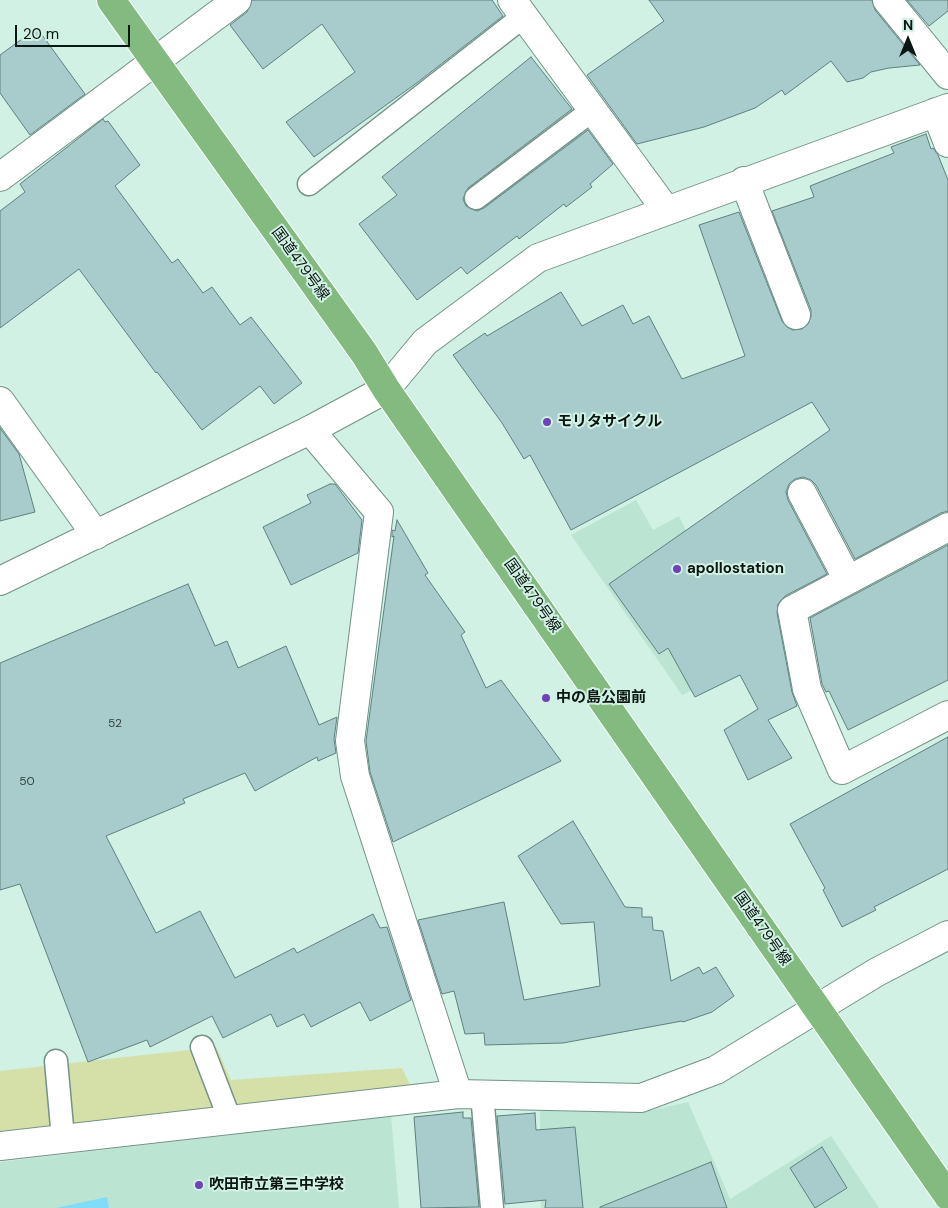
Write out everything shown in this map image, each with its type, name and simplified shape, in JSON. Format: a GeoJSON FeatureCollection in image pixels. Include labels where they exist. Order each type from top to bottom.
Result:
{"type":"FeatureCollection","features":[{"type":"Feature","properties":{"kind":"highway","name":"国道479号線"},"geometry":{"type":"LineString","coordinates":[[111,0],[364,353],[386,389],[948,1196]]}},
{"type":"Feature","properties":{"kind":"street"},"geometry":{"type":"LineString","coordinates":[[0,177],[237,0]]}},
{"type":"Feature","properties":{"kind":"street"},"geometry":{"type":"LineString","coordinates":[[887,0],[948,76]]}},
{"type":"Feature","properties":{"kind":"street"},"geometry":{"type":"LineString","coordinates":[[518,8],[666,210]]}},
{"type":"Feature","properties":{"kind":"street"},"geometry":{"type":"LineString","coordinates":[[0,580],[310,430],[386,389],[425,342],[538,258],[942,110],[948,143]]}},
{"type":"Feature","properties":{"kind":"street"},"geometry":{"type":"LineString","coordinates":[[744,181],[796,315]]}},
{"type":"Feature","properties":{"kind":"street"},"geometry":{"type":"LineString","coordinates":[[0,401],[96,535]]}},
{"type":"Feature","properties":{"kind":"street"},"geometry":{"type":"LineString","coordinates":[[310,430],[379,512],[350,741],[355,776],[470,1094]]}},
{"type":"Feature","properties":{"kind":"street"},"geometry":{"type":"LineString","coordinates":[[802,493],[848,580]]}},
{"type":"Feature","properties":{"kind":"street"},"geometry":{"type":"LineString","coordinates":[[948,527],[792,610],[806,689],[842,770],[948,715]]}},
{"type":"Feature","properties":{"kind":"street"},"geometry":{"type":"LineString","coordinates":[[0,1146],[470,1094],[641,1098],[716,1070],[877,972],[948,935]]}},
{"type":"Feature","properties":{"kind":"lane"},"geometry":{"type":"LineString","coordinates":[[309,184],[518,8]]}},
{"type":"Feature","properties":{"kind":"lane"},"geometry":{"type":"LineString","coordinates":[[476,198],[594,110]]}},
{"type":"Feature","properties":{"kind":"lane"},"geometry":{"type":"LineString","coordinates":[[202,1047],[230,1120]]}},
{"type":"Feature","properties":{"kind":"lane"},"geometry":{"type":"LineString","coordinates":[[56,1061],[63,1138]]}},
{"type":"Feature","properties":{"kind":"lane"},"geometry":{"type":"LineString","coordinates":[[470,1094],[492,1208]]}},
{"type":"Feature","properties":{"kind":"shaded area","name":"apollostation"},"geometry":{"type":"Polygon","coordinates":[[[636,500],[653,530],[679,516],[688,535],[782,648],[682,695],[571,535],[636,500]]]}},
{"type":"Feature","properties":{"kind":"shaded area"},"geometry":{"type":"Polygon","coordinates":[[[688,1102],[730,1199],[831,1136],[879,1208],[541,1208],[540,1110],[640,1113],[688,1102]]]}},
{"type":"Feature","properties":{"kind":"shaded area","name":"吹田市立第三中学校"},"geometry":{"type":"Polygon","coordinates":[[[391,1116],[399,1208],[0,1208],[0,1162],[391,1116]]]}},
{"type":"Feature","properties":{"kind":"green space"},"geometry":{"type":"Polygon","coordinates":[[[216,1047],[231,1080],[402,1068],[411,1087],[0,1134],[0,1071],[216,1047]]]}},
{"type":"Feature","properties":{"kind":"water"},"geometry":{"type":"Polygon","coordinates":[[[107,1197],[109,1208],[56,1208],[107,1197]]]}},
{"type":"Feature","properties":{"kind":"building"},"geometry":{"type":"Polygon","coordinates":[[[252,0],[492,0],[503,16],[418,82],[314,157],[286,122],[355,72],[322,24],[263,69],[230,25],[247,12],[252,0]]]}},
{"type":"Feature","properties":{"kind":"building"},"geometry":{"type":"Polygon","coordinates":[[[649,0],[872,0],[875,10],[920,65],[871,72],[863,78],[847,82],[831,61],[785,95],[782,90],[755,108],[704,127],[637,144],[587,75],[664,21],[649,0]]]}},
{"type":"Feature","properties":{"kind":"building"},"geometry":{"type":"Polygon","coordinates":[[[907,0],[948,0],[948,11],[929,26],[907,0]]]}},
{"type":"Feature","properties":{"kind":"building"},"geometry":{"type":"Polygon","coordinates":[[[37,28],[85,94],[30,135],[0,93],[0,55],[37,28]]]}},
{"type":"Feature","properties":{"kind":"building"},"geometry":{"type":"Polygon","coordinates":[[[531,57],[572,109],[468,188],[463,199],[466,206],[477,211],[484,208],[588,130],[613,164],[590,184],[592,187],[566,207],[564,204],[519,239],[517,236],[467,274],[461,267],[417,300],[359,224],[397,195],[382,177],[531,57]]]}},
{"type":"Feature","properties":{"kind":"building"},"geometry":{"type":"Polygon","coordinates":[[[103,119],[105,122],[108,121],[140,165],[115,186],[172,263],[178,259],[203,293],[212,287],[240,325],[251,317],[302,383],[274,404],[260,386],[202,430],[156,373],[79,269],[0,328],[0,211],[25,192],[20,184],[103,119]]]}},
{"type":"Feature","properties":{"kind":"building"},"geometry":{"type":"Polygon","coordinates":[[[926,134],[931,149],[933,148],[938,155],[948,180],[948,511],[855,559],[816,485],[811,480],[803,477],[795,479],[789,484],[786,492],[788,500],[827,574],[785,596],[778,604],[777,613],[792,692],[797,706],[768,720],[792,758],[748,780],[724,730],[758,709],[740,675],[695,697],[668,648],[659,654],[609,584],[830,430],[812,402],[571,530],[530,455],[524,459],[502,423],[453,355],[485,333],[487,336],[561,292],[582,326],[623,305],[633,324],[649,316],[682,379],[745,356],[699,225],[739,212],[782,321],[793,330],[802,329],[808,324],[811,310],[772,211],[814,197],[810,186],[894,153],[891,147],[926,134]]]}},
{"type":"Feature","properties":{"kind":"building"},"geometry":{"type":"Polygon","coordinates":[[[0,428],[19,454],[35,512],[0,521],[0,428]]]}},
{"type":"Feature","properties":{"kind":"building"},"geometry":{"type":"Polygon","coordinates":[[[330,484],[335,484],[362,520],[358,553],[291,585],[263,527],[311,503],[307,495],[330,484]]]}},
{"type":"Feature","properties":{"kind":"building"},"geometry":{"type":"Polygon","coordinates":[[[397,520],[428,573],[425,575],[465,632],[461,635],[486,688],[501,680],[561,761],[393,842],[370,772],[366,741],[394,536],[392,537],[392,530],[395,531],[397,520]]]}},
{"type":"Feature","properties":{"kind":"building"},"geometry":{"type":"Polygon","coordinates":[[[948,545],[948,680],[848,730],[829,691],[826,692],[822,684],[810,618],[948,545]]]}},
{"type":"Feature","properties":{"kind":"building"},"geometry":{"type":"Polygon","coordinates":[[[188,584],[215,646],[227,641],[238,668],[286,646],[319,725],[337,717],[334,739],[336,753],[318,761],[317,757],[255,791],[245,773],[183,799],[185,803],[106,836],[156,933],[200,911],[235,978],[294,948],[297,953],[373,914],[380,928],[387,927],[411,1000],[370,1021],[360,1002],[311,1027],[304,1014],[277,1027],[271,1014],[223,1038],[212,1016],[150,1047],[147,1040],[88,1062],[20,884],[0,890],[0,663],[188,584]]]}},
{"type":"Feature","properties":{"kind":"building"},"geometry":{"type":"Polygon","coordinates":[[[948,737],[948,869],[874,907],[876,910],[842,927],[823,890],[825,888],[790,824],[948,737]]]}},
{"type":"Feature","properties":{"kind":"building"},"geometry":{"type":"Polygon","coordinates":[[[573,821],[625,907],[642,908],[642,917],[652,917],[653,930],[663,931],[671,981],[699,967],[703,974],[716,967],[734,996],[712,1012],[683,1022],[563,1043],[485,1045],[484,1033],[465,1034],[454,991],[442,994],[418,920],[504,902],[524,1000],[600,986],[594,922],[561,924],[518,856],[573,821]]]}},
{"type":"Feature","properties":{"kind":"building"},"geometry":{"type":"Polygon","coordinates":[[[463,1112],[463,1118],[471,1118],[479,1207],[421,1208],[414,1117],[463,1112]]]}},
{"type":"Feature","properties":{"kind":"building"},"geometry":{"type":"Polygon","coordinates":[[[535,1113],[536,1130],[575,1127],[583,1208],[545,1208],[546,1200],[505,1204],[497,1116],[535,1113]]]}},
{"type":"Feature","properties":{"kind":"building"},"geometry":{"type":"Polygon","coordinates":[[[822,1147],[847,1188],[815,1208],[790,1168],[822,1147]]]}},
{"type":"Feature","properties":{"kind":"building"},"geometry":{"type":"Polygon","coordinates":[[[711,1162],[727,1208],[600,1208],[600,1207],[711,1162]]]}},
{"type":"Feature","properties":{"kind":"place","name":"モリタサイクル"},"geometry":{"type":"Point","coordinates":[547,422]}},
{"type":"Feature","properties":{"kind":"place","name":"apollostation"},"geometry":{"type":"Point","coordinates":[677,569]}},
{"type":"Feature","properties":{"kind":"place","name":"中の島公園前"},"geometry":{"type":"Point","coordinates":[546,698]}},
{"type":"Feature","properties":{"kind":"place","name":"吹田市立第三中学校"},"geometry":{"type":"Point","coordinates":[199,1185]}}]}
